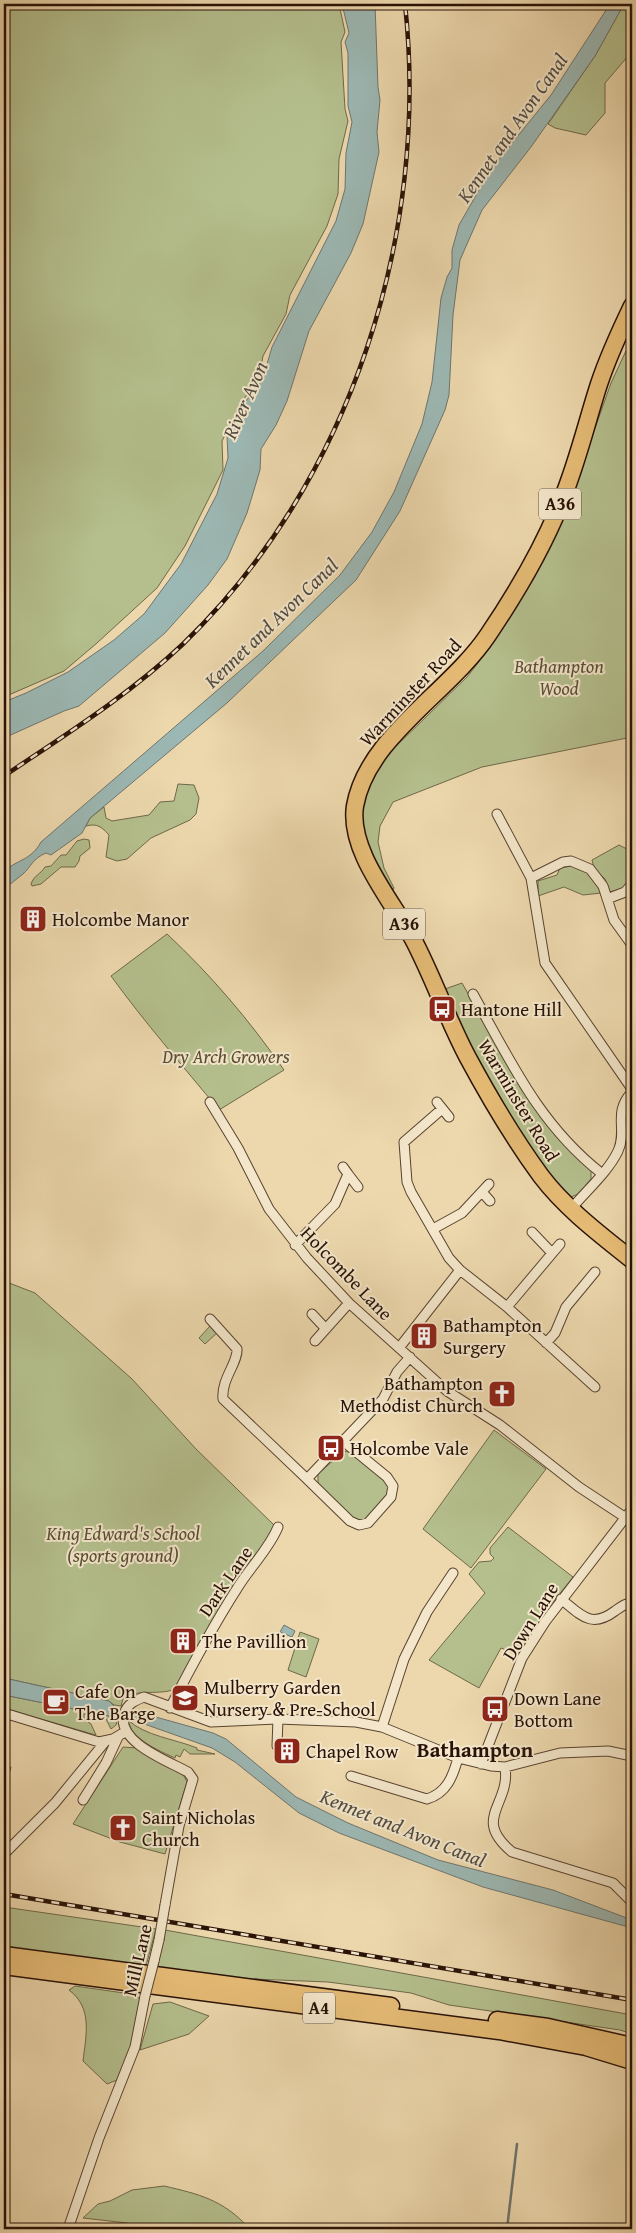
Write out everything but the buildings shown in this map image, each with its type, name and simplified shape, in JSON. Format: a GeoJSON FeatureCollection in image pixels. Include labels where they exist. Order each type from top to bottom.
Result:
{"type":"FeatureCollection","features":[{"type":"Feature","properties":{"kind":"highway","name":"Warminster Road"},"geometry":{"type":"LineString","coordinates":[[632,306],[599,382],[563,496],[515,591],[490,632],[473,655],[449,682],[389,740],[375,757],[360,786],[354,810],[363,853],[412,938],[468,1056],[542,1177],[571,1208],[632,1260]]}},
{"type":"Feature","properties":{"kind":"highway","name":"A4"},"geometry":{"type":"LineString","coordinates":[[4,1955],[548,2027],[632,2046]]}},
{"type":"Feature","properties":{"kind":"highway","name":"A4"},"geometry":{"type":"LineString","coordinates":[[4,1966],[499,2031],[586,2047],[632,2061]]}},
{"type":"Feature","properties":{"kind":"street"},"geometry":{"type":"LineString","coordinates":[[498,814],[530,878],[545,963],[632,1090],[622,1104],[619,1148],[601,1173],[571,1208]]}},
{"type":"Feature","properties":{"kind":"street"},"geometry":{"type":"LineString","coordinates":[[530,878],[563,862],[571,861],[590,869],[604,886],[614,920],[632,945]]}},
{"type":"Feature","properties":{"kind":"street"},"geometry":{"type":"LineString","coordinates":[[608,899],[626,892],[632,884]]}},
{"type":"Feature","properties":{"kind":"street"},"geometry":{"type":"LineString","coordinates":[[473,994],[526,1090],[555,1130],[576,1153],[601,1173]]}},
{"type":"Feature","properties":{"kind":"street","name":"Holcombe Lane"},"geometry":{"type":"LineString","coordinates":[[210,1102],[238,1148],[262,1198],[295,1245],[349,1303],[456,1398],[500,1425],[579,1487],[626,1518]]}},
{"type":"Feature","properties":{"kind":"street"},"geometry":{"type":"LineString","coordinates":[[449,1117],[439,1105],[404,1142],[407,1182],[433,1229],[460,1270],[507,1307],[594,1387]]}},
{"type":"Feature","properties":{"kind":"street"},"geometry":{"type":"LineString","coordinates":[[295,1245],[335,1204],[346,1170],[358,1187]]}},
{"type":"Feature","properties":{"kind":"street"},"geometry":{"type":"LineString","coordinates":[[433,1229],[462,1212],[489,1184]]}},
{"type":"Feature","properties":{"kind":"street"},"geometry":{"type":"LineString","coordinates":[[482,1192],[490,1201]]}},
{"type":"Feature","properties":{"kind":"street"},"geometry":{"type":"LineString","coordinates":[[532,1232],[552,1253]]}},
{"type":"Feature","properties":{"kind":"street"},"geometry":{"type":"LineString","coordinates":[[507,1307],[560,1244]]}},
{"type":"Feature","properties":{"kind":"street"},"geometry":{"type":"LineString","coordinates":[[399,1348],[460,1270]]}},
{"type":"Feature","properties":{"kind":"street"},"geometry":{"type":"LineString","coordinates":[[546,1342],[555,1333],[566,1307],[582,1293],[595,1272]]}},
{"type":"Feature","properties":{"kind":"street"},"geometry":{"type":"LineString","coordinates":[[315,1341],[349,1303]]}},
{"type":"Feature","properties":{"kind":"street"},"geometry":{"type":"LineString","coordinates":[[312,1314],[326,1329]]}},
{"type":"Feature","properties":{"kind":"street"},"geometry":{"type":"LineString","coordinates":[[210,1319],[238,1349],[238,1354],[226,1376],[223,1400],[350,1521],[359,1525],[368,1523],[391,1497],[393,1486],[386,1477],[343,1442]]}},
{"type":"Feature","properties":{"kind":"street"},"geometry":{"type":"LineString","coordinates":[[307,1479],[383,1399],[397,1372],[410,1357]]}},
{"type":"Feature","properties":{"kind":"street"},"geometry":{"type":"LineString","coordinates":[[586,1379],[593,1372]]}},
{"type":"Feature","properties":{"kind":"street","name":"Down Lane"},"geometry":{"type":"LineString","coordinates":[[481,1764],[522,1658],[561,1600],[632,1509]]}},
{"type":"Feature","properties":{"kind":"street","name":"Dark Lane"},"geometry":{"type":"LineString","coordinates":[[170,1708],[206,1639],[239,1585],[274,1538],[278,1526]]}},
{"type":"Feature","properties":{"kind":"street"},"geometry":{"type":"LineString","coordinates":[[382,1727],[404,1659],[427,1612],[453,1573]]}},
{"type":"Feature","properties":{"kind":"street"},"geometry":{"type":"LineString","coordinates":[[561,1600],[583,1617],[595,1620],[607,1617],[626,1603],[632,1603]]}},
{"type":"Feature","properties":{"kind":"street"},"geometry":{"type":"LineString","coordinates":[[83,1800],[106,1763],[122,1732],[126,1710],[135,1700],[144,1697],[211,1722],[278,1720],[356,1722],[382,1727],[458,1758],[481,1764],[505,1767],[560,1753],[608,1751],[632,1756]]}},
{"type":"Feature","properties":{"kind":"street"},"geometry":{"type":"LineString","coordinates":[[4,1712],[93,1741],[105,1742]]}},
{"type":"Feature","properties":{"kind":"street"},"geometry":{"type":"LineString","coordinates":[[277,1746],[278,1720]]}},
{"type":"Feature","properties":{"kind":"street"},"geometry":{"type":"LineString","coordinates":[[4,1854],[54,1802],[105,1742],[122,1732]]}},
{"type":"Feature","properties":{"kind":"street","name":"Mill Lane"},"geometry":{"type":"LineString","coordinates":[[68,2229],[105,2121],[117,2098],[135,2047],[159,1940],[179,1826],[193,1780],[188,1772],[122,1732]]}},
{"type":"Feature","properties":{"kind":"street"},"geometry":{"type":"LineString","coordinates":[[351,1776],[427,1799],[436,1796],[446,1787],[458,1758]]}},
{"type":"Feature","properties":{"kind":"street"},"geometry":{"type":"LineString","coordinates":[[505,1767],[507,1777],[504,1791],[494,1812],[493,1826],[500,1842],[512,1852],[613,1883],[632,1902]]}},
{"type":"Feature","properties":{"kind":"green space"},"geometry":{"type":"Polygon","coordinates":[[[4,4],[339,4],[345,32],[341,42],[345,109],[348,121],[339,159],[338,194],[327,226],[290,295],[286,314],[263,356],[259,377],[244,399],[222,441],[223,470],[185,546],[157,588],[64,671],[4,697],[4,4]]]}},
{"type":"Feature","properties":{"kind":"green space"},"geometry":{"type":"Polygon","coordinates":[[[624,4],[632,4],[632,43],[629,55],[605,83],[605,113],[586,135],[555,128],[548,124],[595,56],[624,4]]]}},
{"type":"Feature","properties":{"kind":"green space","name":"Bathampton Wood"},"geometry":{"type":"Polygon","coordinates":[[[632,338],[632,737],[482,767],[393,802],[380,826],[378,842],[384,868],[394,888],[393,890],[371,855],[361,821],[365,792],[385,757],[467,677],[489,649],[570,499],[611,383],[632,338]]]}},
{"type":"Feature","properties":{"kind":"green space"},"geometry":{"type":"Polygon","coordinates":[[[178,784],[194,785],[199,798],[196,814],[190,820],[151,838],[127,859],[117,861],[106,857],[109,835],[99,826],[86,826],[90,818],[104,807],[106,818],[112,821],[149,815],[160,802],[174,801],[178,784]]]}},
{"type":"Feature","properties":{"kind":"green space"},"geometry":{"type":"Polygon","coordinates":[[[89,840],[90,848],[80,856],[75,867],[61,867],[41,884],[32,886],[31,884],[34,879],[45,867],[51,866],[61,855],[66,855],[77,841],[89,840]]]}},
{"type":"Feature","properties":{"kind":"green space"},"geometry":{"type":"Polygon","coordinates":[[[619,845],[629,850],[630,877],[627,887],[610,892],[605,879],[594,868],[592,860],[619,845]]]}},
{"type":"Feature","properties":{"kind":"green space"},"geometry":{"type":"Polygon","coordinates":[[[571,866],[586,871],[596,883],[601,893],[583,895],[564,887],[538,896],[538,881],[557,875],[560,868],[571,866]]]}},
{"type":"Feature","properties":{"kind":"green space","name":"Dry Arch Growers"},"geometry":{"type":"Polygon","coordinates":[[[167,934],[229,999],[284,1070],[219,1110],[111,976],[167,934]]]}},
{"type":"Feature","properties":{"kind":"green space"},"geometry":{"type":"Polygon","coordinates":[[[462,983],[518,1082],[534,1106],[570,1150],[591,1169],[591,1179],[578,1194],[571,1197],[560,1189],[547,1173],[499,1101],[465,1043],[442,990],[462,983]]]}},
{"type":"Feature","properties":{"kind":"green space"},"geometry":{"type":"Polygon","coordinates":[[[632,1096],[632,1118],[624,1128],[624,1113],[632,1096]]]}},
{"type":"Feature","properties":{"kind":"green space","name":"King Edward's School (sports ground)"},"geometry":{"type":"Polygon","coordinates":[[[4,1281],[35,1293],[132,1379],[196,1449],[275,1526],[237,1584],[178,1688],[171,1691],[129,1695],[123,1699],[121,1706],[114,1705],[109,1701],[4,1678],[4,1281]]]}},
{"type":"Feature","properties":{"kind":"green space"},"geometry":{"type":"Polygon","coordinates":[[[210,1326],[219,1331],[205,1344],[199,1338],[210,1326]]]}},
{"type":"Feature","properties":{"kind":"green space"},"geometry":{"type":"Polygon","coordinates":[[[494,1430],[546,1469],[471,1568],[423,1529],[494,1430]]]}},
{"type":"Feature","properties":{"kind":"green space"},"geometry":{"type":"Polygon","coordinates":[[[344,1451],[350,1452],[384,1479],[389,1487],[378,1508],[369,1517],[359,1522],[352,1518],[318,1484],[318,1474],[344,1451]]]}},
{"type":"Feature","properties":{"kind":"green space"},"geometry":{"type":"Polygon","coordinates":[[[508,1527],[573,1577],[550,1606],[519,1655],[501,1648],[479,1688],[429,1660],[485,1593],[469,1574],[479,1562],[491,1561],[494,1558],[490,1554],[490,1548],[508,1527]]]}},
{"type":"Feature","properties":{"kind":"green space"},"geometry":{"type":"Polygon","coordinates":[[[300,1632],[319,1639],[306,1677],[288,1670],[300,1632]]]}},
{"type":"Feature","properties":{"kind":"green space"},"geometry":{"type":"Polygon","coordinates":[[[4,1695],[109,1716],[113,1719],[118,1718],[116,1725],[111,1729],[106,1719],[84,1714],[84,1719],[91,1724],[96,1735],[4,1708],[4,1695]]]}},
{"type":"Feature","properties":{"kind":"green space"},"geometry":{"type":"Polygon","coordinates":[[[128,1720],[152,1734],[197,1748],[197,1750],[215,1754],[190,1754],[184,1749],[180,1757],[176,1755],[175,1758],[140,1739],[130,1727],[128,1720]]]}},
{"type":"Feature","properties":{"kind":"green space"},"geometry":{"type":"Polygon","coordinates":[[[123,1747],[137,1748],[184,1776],[187,1782],[165,1854],[120,1842],[73,1824],[123,1747]]]}},
{"type":"Feature","properties":{"kind":"green space"},"geometry":{"type":"Polygon","coordinates":[[[4,1765],[11,1767],[4,1790],[4,1765]]]}},
{"type":"Feature","properties":{"kind":"green space"},"geometry":{"type":"Polygon","coordinates":[[[4,1907],[156,1929],[146,1966],[4,1947],[4,1907]]]}},
{"type":"Feature","properties":{"kind":"green space"},"geometry":{"type":"Polygon","coordinates":[[[165,1930],[632,2015],[632,2034],[620,2030],[449,2005],[411,1993],[389,1990],[328,1982],[204,1977],[157,1970],[165,1930]]]}},
{"type":"Feature","properties":{"kind":"green space"},"geometry":{"type":"Polygon","coordinates":[[[75,1986],[124,1993],[142,1999],[132,2048],[117,2080],[107,2084],[83,2061],[86,2022],[82,2005],[69,1990],[75,1986]]]}},
{"type":"Feature","properties":{"kind":"green space"},"geometry":{"type":"Polygon","coordinates":[[[170,2002],[209,2016],[189,2034],[140,2050],[153,2004],[170,2002]]]}},
{"type":"Feature","properties":{"kind":"green space"},"geometry":{"type":"Polygon","coordinates":[[[164,2186],[210,2199],[229,2210],[248,2227],[279,2229],[138,2229],[127,2223],[83,2218],[98,2204],[110,2201],[132,2190],[164,2186]]]}},
{"type":"Feature","properties":{"kind":"water"},"geometry":{"type":"Polygon","coordinates":[[[342,4],[375,4],[380,100],[377,132],[379,152],[363,224],[351,253],[309,331],[287,401],[276,425],[261,449],[260,470],[247,513],[227,559],[208,585],[165,633],[79,706],[4,738],[4,702],[68,672],[114,640],[144,614],[181,564],[217,494],[228,458],[227,436],[246,401],[263,378],[272,347],[336,221],[345,189],[346,153],[352,122],[348,106],[348,53],[345,42],[349,33],[342,4]]]}},
{"type":"Feature","properties":{"kind":"water"},"geometry":{"type":"Polygon","coordinates":[[[610,4],[624,4],[595,56],[531,147],[482,210],[460,260],[453,315],[449,395],[445,410],[400,511],[356,580],[227,703],[90,818],[82,833],[51,855],[46,853],[35,860],[23,874],[4,889],[4,871],[29,856],[41,842],[263,651],[340,575],[372,532],[394,492],[422,424],[432,382],[441,298],[447,277],[452,268],[452,250],[459,225],[491,169],[551,95],[610,4]]]}},
{"type":"Feature","properties":{"kind":"water"},"geometry":{"type":"Polygon","coordinates":[[[284,1625],[295,1631],[292,1637],[280,1632],[284,1625]]]}},
{"type":"Feature","properties":{"kind":"water"},"geometry":{"type":"Polygon","coordinates":[[[4,1678],[109,1701],[118,1710],[145,1714],[213,1733],[226,1739],[296,1797],[348,1823],[438,1860],[553,1890],[632,1920],[632,1928],[483,1887],[339,1833],[299,1813],[235,1762],[212,1748],[116,1714],[109,1716],[4,1695],[4,1678]]]}},
{"type":"Feature","properties":{"kind":"waterway"},"geometry":{"type":"LineString","coordinates":[[507,2229],[517,2144]]}},
{"type":"Feature","properties":{"kind":"railway"},"geometry":{"type":"LineString","coordinates":[[4,776],[119,697],[183,644],[242,579],[292,508],[334,431],[366,350],[390,265],[404,178],[410,91],[405,4]]}},
{"type":"Feature","properties":{"kind":"railway"},"geometry":{"type":"LineString","coordinates":[[4,1894],[632,2000]]}},
{"type":"Feature","properties":{"kind":"place","name":"Holcombe Manor"},"geometry":{"type":"Point","coordinates":[33,919]}},
{"type":"Feature","properties":{"kind":"place","name":"Hantone Hill"},"geometry":{"type":"Point","coordinates":[442,1009]}},
{"type":"Feature","properties":{"kind":"place","name":"Bathampton Surgery"},"geometry":{"type":"Point","coordinates":[424,1336]}},
{"type":"Feature","properties":{"kind":"place","name":"Bathampton Methodist Church"},"geometry":{"type":"Point","coordinates":[502,1394]}},
{"type":"Feature","properties":{"kind":"place","name":"Holcombe Vale"},"geometry":{"type":"Point","coordinates":[331,1448]}},
{"type":"Feature","properties":{"kind":"place","name":"The Pavillion"},"geometry":{"type":"Point","coordinates":[183,1641]}},
{"type":"Feature","properties":{"kind":"place","name":"Mulberry Garden Nursery & Pre-School"},"geometry":{"type":"Point","coordinates":[185,1698]}},
{"type":"Feature","properties":{"kind":"place","name":"Cafe On The Barge"},"geometry":{"type":"Point","coordinates":[56,1702]}},
{"type":"Feature","properties":{"kind":"place","name":"Down Lane Bottom"},"geometry":{"type":"Point","coordinates":[495,1709]}},
{"type":"Feature","properties":{"kind":"place","name":"Chapel Row"},"geometry":{"type":"Point","coordinates":[287,1751]}},
{"type":"Feature","properties":{"kind":"place","name":"Saint Nicholas Church"},"geometry":{"type":"Point","coordinates":[123,1828]}},
{"type":"Feature","properties":{"kind":"district","name":"Bathampton"},"geometry":{"type":"Point","coordinates":[475,1750]}},
{"type":"Feature","properties":{"kind":"water label","name":"Kennet and Avon Canal"},"geometry":{"type":"Point","coordinates":[512,128]}},
{"type":"Feature","properties":{"kind":"water label","name":"River Avon"},"geometry":{"type":"Point","coordinates":[245,400]}},
{"type":"Feature","properties":{"kind":"water label","name":"Kennet and Avon Canal"},"geometry":{"type":"Point","coordinates":[271,623]}},
{"type":"Feature","properties":{"kind":"water label","name":"Kennet and Avon Canal"},"geometry":{"type":"Point","coordinates":[403,1828]}}]}
